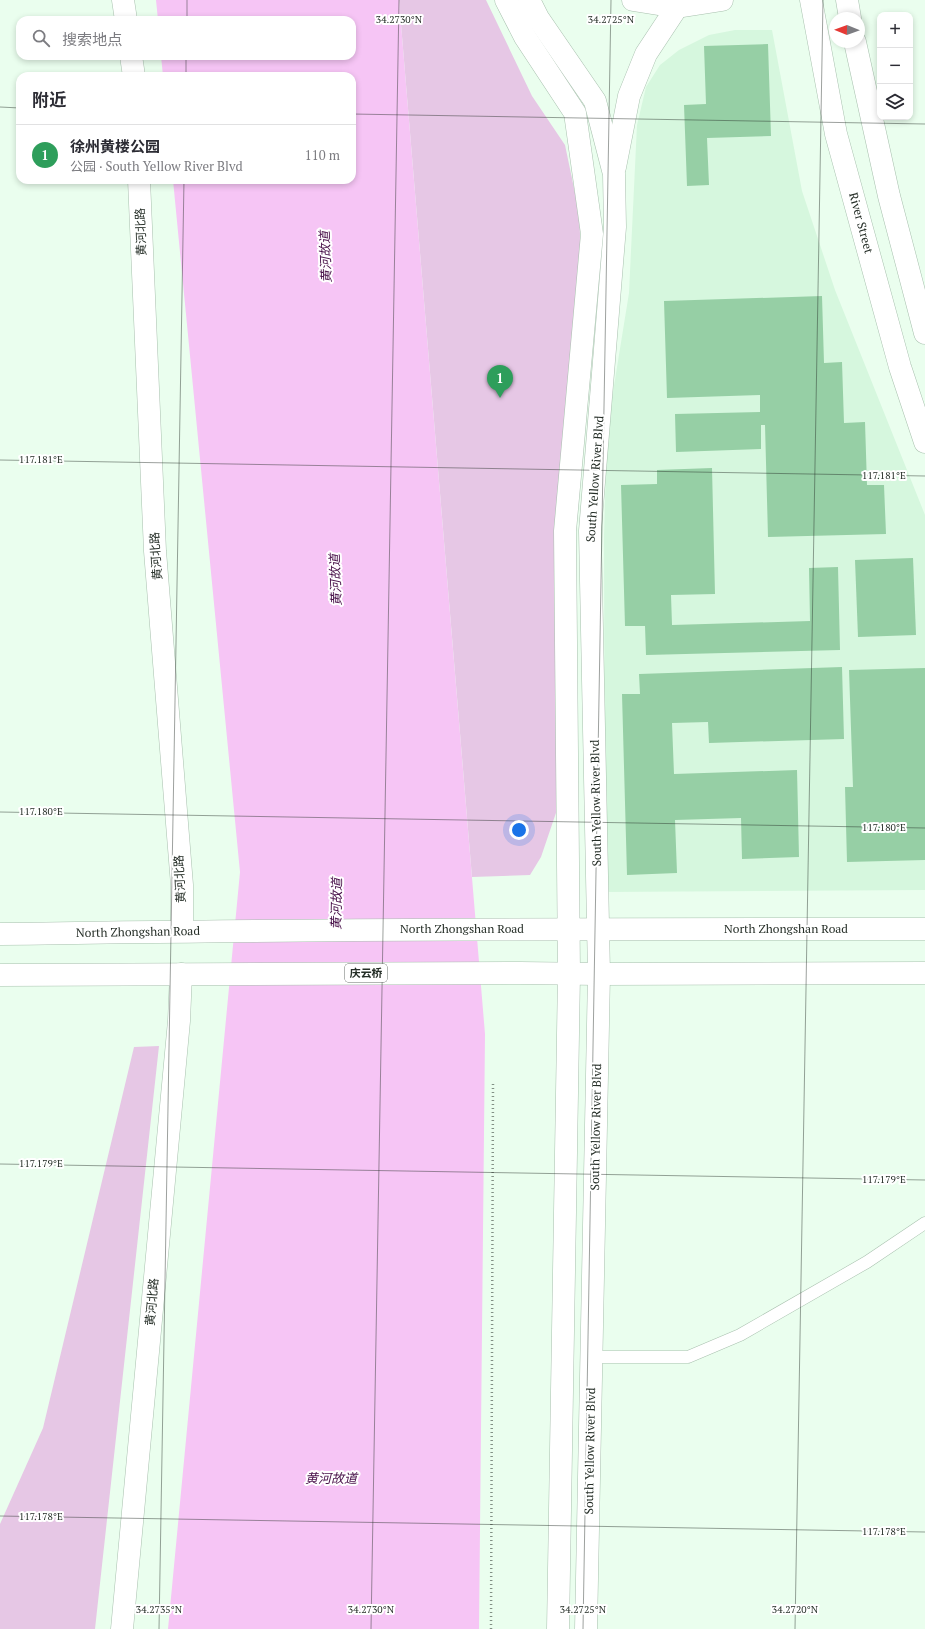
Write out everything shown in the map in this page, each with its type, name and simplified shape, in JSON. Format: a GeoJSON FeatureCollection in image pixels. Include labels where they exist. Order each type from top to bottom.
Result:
{"type":"FeatureCollection","features":[{"type":"Feature","properties":{"kind":"main road"},"geometry":{"type":"LineString","coordinates":[[124,0],[126,16]]}},
{"type":"Feature","properties":{"kind":"main road","name":"South Yellow River Blvd"},"geometry":{"type":"LineString","coordinates":[[506,0],[525,37],[575,113],[592,234],[565,531],[569,974],[558,1629]]}},
{"type":"Feature","properties":{"kind":"main road","name":"South Yellow River Blvd"},"geometry":{"type":"LineString","coordinates":[[529,0],[538,18],[596,101],[614,174],[615,227],[590,531],[599,974],[586,1629]]}},
{"type":"Feature","properties":{"kind":"main road"},"geometry":{"type":"LineString","coordinates":[[634,0],[677,7],[722,0]]}},
{"type":"Feature","properties":{"kind":"main road","name":"River Street"},"geometry":{"type":"LineString","coordinates":[[811,0],[836,134],[900,368],[925,442]]}},
{"type":"Feature","properties":{"kind":"main road"},"geometry":{"type":"LineString","coordinates":[[847,0],[849,12]]}},
{"type":"Feature","properties":{"kind":"main road"},"geometry":{"type":"LineString","coordinates":[[614,174],[629,96],[646,54],[677,7]]}},
{"type":"Feature","properties":{"kind":"main road"},"geometry":{"type":"LineString","coordinates":[[856,48],[889,196],[925,333]]}},
{"type":"Feature","properties":{"kind":"main road"},"geometry":{"type":"LineString","coordinates":[[132,60],[133,72]]}},
{"type":"Feature","properties":{"kind":"main road","name":"黄河北路"},"geometry":{"type":"LineString","coordinates":[[139,184],[155,551],[182,885],[182,931]]}},
{"type":"Feature","properties":{"kind":"main road","name":"North Zhongshan Road"},"geometry":{"type":"LineString","coordinates":[[0,934],[182,931],[519,929],[925,929]]}},
{"type":"Feature","properties":{"kind":"main road"},"geometry":{"type":"LineString","coordinates":[[569,974],[925,973]]}},
{"type":"Feature","properties":{"kind":"main road"},"geometry":{"type":"LineString","coordinates":[[0,975],[181,974]]}},
{"type":"Feature","properties":{"kind":"main road","name":"黄河北路"},"geometry":{"type":"LineString","coordinates":[[122,1629],[179,1021],[181,974]]}},
{"type":"Feature","properties":{"kind":"main road","name":"庆云桥"},"geometry":{"type":"LineString","coordinates":[[181,974],[569,974]]}},
{"type":"Feature","properties":{"kind":"lane"},"geometry":{"type":"LineString","coordinates":[[592,1357],[688,1357],[740,1336],[867,1262],[925,1223]]}},
{"type":"Feature","properties":{"kind":"path"},"geometry":{"type":"LineString","coordinates":[[491,1629],[494,1083]]}},
{"type":"Feature","properties":{"kind":"shaded area"},"geometry":{"type":"Polygon","coordinates":[[[399,0],[486,0],[532,96],[565,145],[579,212],[581,256],[559,804],[541,857],[530,875],[472,877],[399,0]]]}},
{"type":"Feature","properties":{"kind":"shaded area"},"geometry":{"type":"Polygon","coordinates":[[[735,30],[772,30],[802,191],[835,290],[925,515],[925,890],[605,892],[604,537],[607,429],[629,293],[637,125],[646,87],[660,65],[679,50],[709,35],[735,30]]]}},
{"type":"Feature","properties":{"kind":"shaded area"},"geometry":{"type":"Polygon","coordinates":[[[159,1046],[95,1629],[0,1629],[0,1524],[43,1428],[134,1047],[159,1046]]]}},
{"type":"Feature","properties":{"kind":"water","name":"黄河故道"},"geometry":{"type":"Polygon","coordinates":[[[156,0],[399,0],[485,1034],[479,1629],[168,1629],[240,872],[173,184],[356,184],[356,72],[163,72],[161,60],[356,60],[356,16],[158,16],[156,0]]]}},
{"type":"Feature","properties":{"kind":"building"},"geometry":{"type":"Polygon","coordinates":[[[768,44],[771,136],[707,138],[709,185],[687,186],[684,105],[706,104],[704,46],[768,44]]]}},
{"type":"Feature","properties":{"kind":"building"},"geometry":{"type":"Polygon","coordinates":[[[822,296],[824,363],[842,362],[844,423],[865,422],[867,485],[884,485],[886,534],[768,537],[765,425],[761,425],[761,449],[676,452],[675,414],[760,412],[760,395],[667,398],[664,301],[822,296]]]}},
{"type":"Feature","properties":{"kind":"building"},"geometry":{"type":"Polygon","coordinates":[[[712,468],[715,594],[671,595],[672,625],[810,621],[809,568],[838,567],[840,650],[646,655],[645,626],[625,626],[621,485],[657,484],[657,470],[712,468]]]}},
{"type":"Feature","properties":{"kind":"building"},"geometry":{"type":"Polygon","coordinates":[[[913,558],[916,635],[858,637],[855,560],[913,558]]]}},
{"type":"Feature","properties":{"kind":"building"},"geometry":{"type":"Polygon","coordinates":[[[842,667],[844,739],[709,743],[708,722],[672,723],[674,774],[797,770],[799,857],[742,859],[741,818],[675,820],[677,873],[627,875],[622,694],[640,694],[639,674],[842,667]]]}},
{"type":"Feature","properties":{"kind":"building"},"geometry":{"type":"Polygon","coordinates":[[[925,668],[925,860],[847,862],[845,787],[853,787],[849,670],[925,668]]]}},
{"type":"Feature","properties":{"kind":"place","name":"徐州黄楼公园"},"geometry":{"type":"Point","coordinates":[500,398]}}]}
